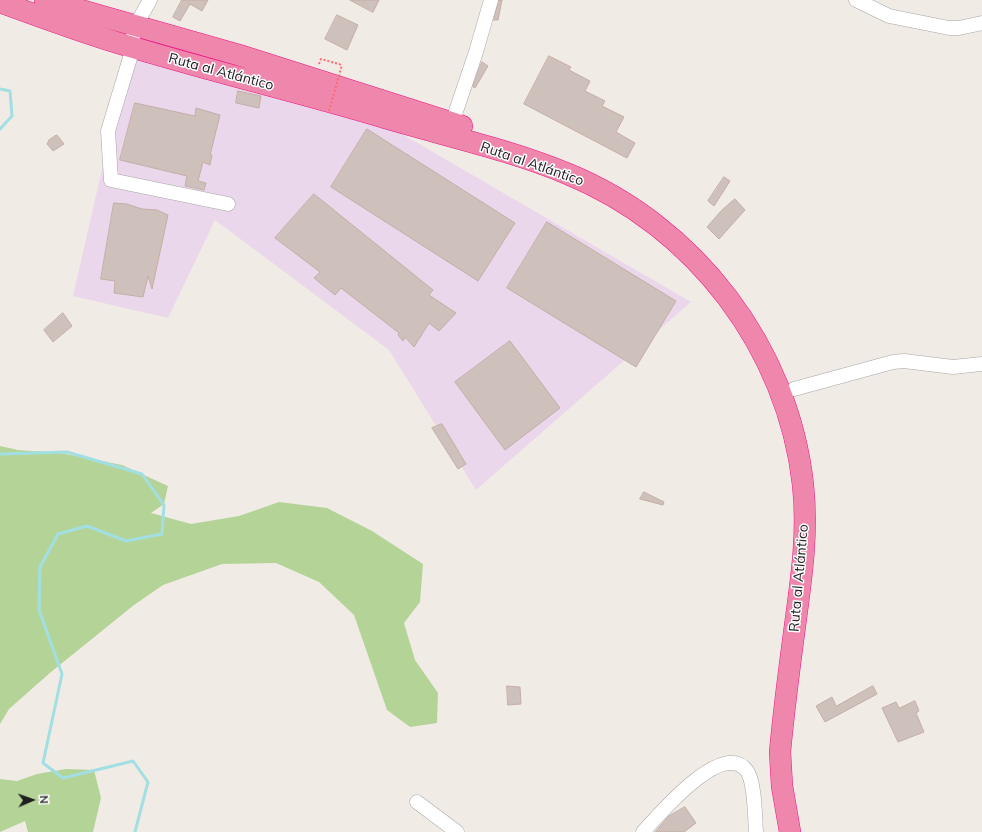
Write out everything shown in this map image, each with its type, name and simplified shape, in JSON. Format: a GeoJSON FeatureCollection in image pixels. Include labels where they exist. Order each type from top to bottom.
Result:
{"type":"FeatureCollection","features":[{"type":"Feature","properties":{"kind":"highway","name":"Ruta al Atlántico"},"geometry":{"type":"LineString","coordinates":[[45,0],[239,55],[529,146],[585,167],[640,196],[674,221],[722,267],[763,327],[787,372],[794,389],[812,454],[818,510],[817,558],[795,731],[795,785],[803,832]]}},
{"type":"Feature","properties":{"kind":"highway","name":"Ruta al Atlántico"},"geometry":{"type":"LineString","coordinates":[[0,2],[134,48],[220,71],[524,158],[569,174],[609,194],[665,231],[711,276],[729,298],[749,329],[784,400],[793,432],[803,486],[805,538],[804,557],[780,752],[782,786],[790,832]]}},
{"type":"Feature","properties":{"kind":"highway"},"geometry":{"type":"LineString","coordinates":[[220,71],[247,73],[313,93],[318,91],[320,86],[318,80],[315,79]]}},
{"type":"Feature","properties":{"kind":"street"},"geometry":{"type":"LineString","coordinates":[[150,0],[136,26],[132,37],[134,48],[108,131],[111,180],[228,204]]}},
{"type":"Feature","properties":{"kind":"street"},"geometry":{"type":"LineString","coordinates":[[452,123],[476,52],[491,0]]}},
{"type":"Feature","properties":{"kind":"street"},"geometry":{"type":"LineString","coordinates":[[856,0],[890,16],[949,28],[959,28],[982,23]]}},
{"type":"Feature","properties":{"kind":"street"},"geometry":{"type":"LineString","coordinates":[[794,389],[888,363],[904,361],[954,367],[982,364]]}},
{"type":"Feature","properties":{"kind":"street"},"geometry":{"type":"LineString","coordinates":[[643,832],[702,774],[716,766],[729,764],[740,766],[747,771],[751,782],[756,832]]}},
{"type":"Feature","properties":{"kind":"street"},"geometry":{"type":"LineString","coordinates":[[417,802],[457,832]]}},
{"type":"Feature","properties":{"kind":"path"},"geometry":{"type":"LineString","coordinates":[[321,59],[342,66],[328,111]]}},
{"type":"Feature","properties":{"kind":"shaded area"},"geometry":{"type":"Polygon","coordinates":[[[129,51],[383,123],[691,302],[476,490],[389,350],[215,220],[168,318],[73,296],[129,51]]]}},
{"type":"Feature","properties":{"kind":"green space"},"geometry":{"type":"Polygon","coordinates":[[[0,446],[18,450],[61,453],[122,465],[168,486],[164,504],[151,513],[191,524],[239,516],[279,502],[327,508],[372,531],[423,564],[420,602],[404,623],[415,660],[438,693],[437,723],[410,727],[387,710],[354,615],[319,582],[276,563],[222,564],[163,585],[134,605],[51,672],[9,709],[0,724],[0,446]]]}},
{"type":"Feature","properties":{"kind":"green space"},"geometry":{"type":"Polygon","coordinates":[[[66,769],[94,770],[101,798],[93,832],[28,832],[25,821],[0,832],[0,779],[17,781],[37,774],[66,769]]]}},
{"type":"Feature","properties":{"kind":"building"},"geometry":{"type":"Polygon","coordinates":[[[182,0],[208,0],[202,11],[190,4],[180,21],[173,17],[182,0]]]}},
{"type":"Feature","properties":{"kind":"building"},"geometry":{"type":"Polygon","coordinates":[[[350,0],[379,0],[373,12],[350,0]]]}},
{"type":"Feature","properties":{"kind":"building"},"geometry":{"type":"Polygon","coordinates":[[[499,0],[502,0],[498,20],[494,20],[499,0]]]}},
{"type":"Feature","properties":{"kind":"building"},"geometry":{"type":"Polygon","coordinates":[[[337,15],[358,25],[347,50],[325,39],[337,15]]]}},
{"type":"Feature","properties":{"kind":"building"},"geometry":{"type":"Polygon","coordinates":[[[549,56],[571,67],[569,70],[590,81],[585,91],[605,101],[602,106],[624,117],[616,132],[635,143],[627,158],[524,104],[549,56]]]}},
{"type":"Feature","properties":{"kind":"building"},"geometry":{"type":"Polygon","coordinates":[[[482,62],[488,66],[475,88],[473,87],[482,62]]]}},
{"type":"Feature","properties":{"kind":"building"},"geometry":{"type":"Polygon","coordinates":[[[238,91],[261,96],[259,108],[236,103],[238,91]]]}},
{"type":"Feature","properties":{"kind":"building"},"geometry":{"type":"Polygon","coordinates":[[[135,103],[195,116],[196,108],[220,115],[210,155],[212,155],[210,165],[203,162],[198,181],[206,183],[204,190],[185,186],[187,176],[120,160],[135,103]]]}},
{"type":"Feature","properties":{"kind":"building"},"geometry":{"type":"Polygon","coordinates":[[[367,129],[515,223],[478,281],[331,187],[367,129]]]}},
{"type":"Feature","properties":{"kind":"building"},"geometry":{"type":"Polygon","coordinates":[[[57,135],[64,144],[53,151],[47,144],[49,140],[57,135]]]}},
{"type":"Feature","properties":{"kind":"building"},"geometry":{"type":"Polygon","coordinates":[[[724,177],[730,181],[714,206],[708,201],[724,177]]]}},
{"type":"Feature","properties":{"kind":"building"},"geometry":{"type":"Polygon","coordinates":[[[314,194],[433,290],[429,295],[456,313],[439,331],[429,323],[414,347],[405,337],[403,341],[398,335],[399,333],[341,288],[335,295],[314,278],[320,272],[275,238],[314,194]]]}},
{"type":"Feature","properties":{"kind":"building"},"geometry":{"type":"Polygon","coordinates":[[[735,199],[745,210],[719,239],[707,227],[721,211],[735,199]]]}},
{"type":"Feature","properties":{"kind":"building"},"geometry":{"type":"Polygon","coordinates":[[[114,203],[127,204],[142,209],[157,210],[168,215],[152,289],[148,276],[143,297],[114,293],[115,281],[101,279],[114,203]]]}},
{"type":"Feature","properties":{"kind":"building"},"geometry":{"type":"Polygon","coordinates":[[[547,222],[676,301],[636,367],[507,288],[547,222]]]}},
{"type":"Feature","properties":{"kind":"building"},"geometry":{"type":"Polygon","coordinates":[[[63,313],[72,326],[53,342],[44,330],[63,313]]]}},
{"type":"Feature","properties":{"kind":"building"},"geometry":{"type":"Polygon","coordinates":[[[510,341],[560,408],[505,450],[455,382],[510,341]]]}},
{"type":"Feature","properties":{"kind":"building"},"geometry":{"type":"Polygon","coordinates":[[[442,424],[466,464],[458,469],[432,428],[442,424]]]}},
{"type":"Feature","properties":{"kind":"building"},"geometry":{"type":"Polygon","coordinates":[[[644,492],[664,502],[663,505],[640,499],[644,492]]]}},
{"type":"Feature","properties":{"kind":"building"},"geometry":{"type":"Polygon","coordinates":[[[507,686],[520,687],[521,704],[508,705],[507,686]]]}},
{"type":"Feature","properties":{"kind":"building"},"geometry":{"type":"Polygon","coordinates":[[[873,686],[877,694],[825,722],[816,706],[832,697],[836,706],[873,686]]]}},
{"type":"Feature","properties":{"kind":"building"},"geometry":{"type":"Polygon","coordinates":[[[915,701],[919,711],[916,713],[924,732],[898,742],[882,708],[896,702],[899,708],[915,701]]]}},
{"type":"Feature","properties":{"kind":"building"},"geometry":{"type":"Polygon","coordinates":[[[685,807],[696,823],[684,832],[655,832],[669,816],[685,807]]]}},
{"type":"Feature","properties":{"kind":"waterway"},"geometry":{"type":"LineString","coordinates":[[0,89],[10,91],[12,116],[0,129]]}},
{"type":"Feature","properties":{"kind":"waterway"},"geometry":{"type":"LineString","coordinates":[[0,454],[67,452],[142,474],[164,505],[162,534],[126,541],[87,526],[58,534],[40,567],[39,610],[62,674],[43,763],[63,778],[133,761],[148,782],[135,832]]}}]}
